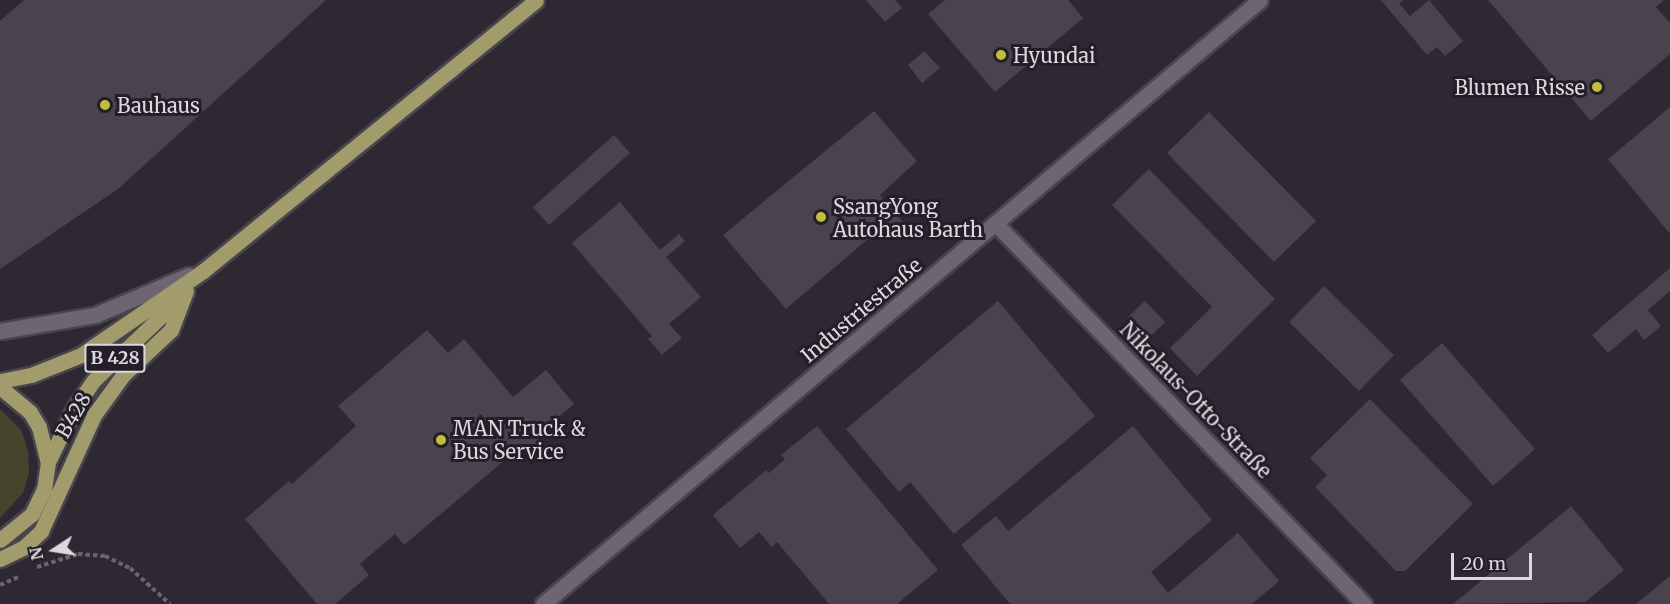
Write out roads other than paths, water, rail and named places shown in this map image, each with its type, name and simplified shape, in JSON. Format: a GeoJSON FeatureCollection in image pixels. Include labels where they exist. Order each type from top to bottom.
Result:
{"type":"FeatureCollection","features":[{"type":"Feature","properties":{"kind":"main road","name":"B 428"},"geometry":{"type":"LineString","coordinates":[[0,381],[31,375],[81,355],[208,266],[536,0]]}},
{"type":"Feature","properties":{"kind":"main road","name":"B 428"},"geometry":{"type":"LineString","coordinates":[[48,462],[75,407],[94,380],[186,291],[208,266]]}},
{"type":"Feature","properties":{"kind":"main road","name":"B428"},"geometry":{"type":"LineString","coordinates":[[0,559],[23,548],[41,531],[94,415],[123,375],[171,330],[186,291]]}},
{"type":"Feature","properties":{"kind":"main road"},"geometry":{"type":"LineString","coordinates":[[0,387],[30,412],[42,436],[48,462],[44,489],[32,513],[0,540]]}},
{"type":"Feature","properties":{"kind":"street","name":"Industriestraße"},"geometry":{"type":"LineString","coordinates":[[543,604],[997,225],[1260,0]]}},
{"type":"Feature","properties":{"kind":"street","name":"Nikolaus-Otto-Straße"},"geometry":{"type":"LineString","coordinates":[[997,225],[1364,604]]}},
{"type":"Feature","properties":{"kind":"street"},"geometry":{"type":"LineString","coordinates":[[0,331],[95,315],[138,300],[208,266]]}},
{"type":"Feature","properties":{"kind":"place","name":"Hyundai"},"geometry":{"type":"Point","coordinates":[1001,55]}},
{"type":"Feature","properties":{"kind":"place","name":"Blumen Risse"},"geometry":{"type":"Point","coordinates":[1597,87]}},
{"type":"Feature","properties":{"kind":"place","name":"Bauhaus"},"geometry":{"type":"Point","coordinates":[105,105]}},
{"type":"Feature","properties":{"kind":"place","name":"SsangYong Autohaus Barth"},"geometry":{"type":"Point","coordinates":[821,217]}},
{"type":"Feature","properties":{"kind":"place","name":"MAN Truck & Bus Service"},"geometry":{"type":"Point","coordinates":[441,440]}}]}
